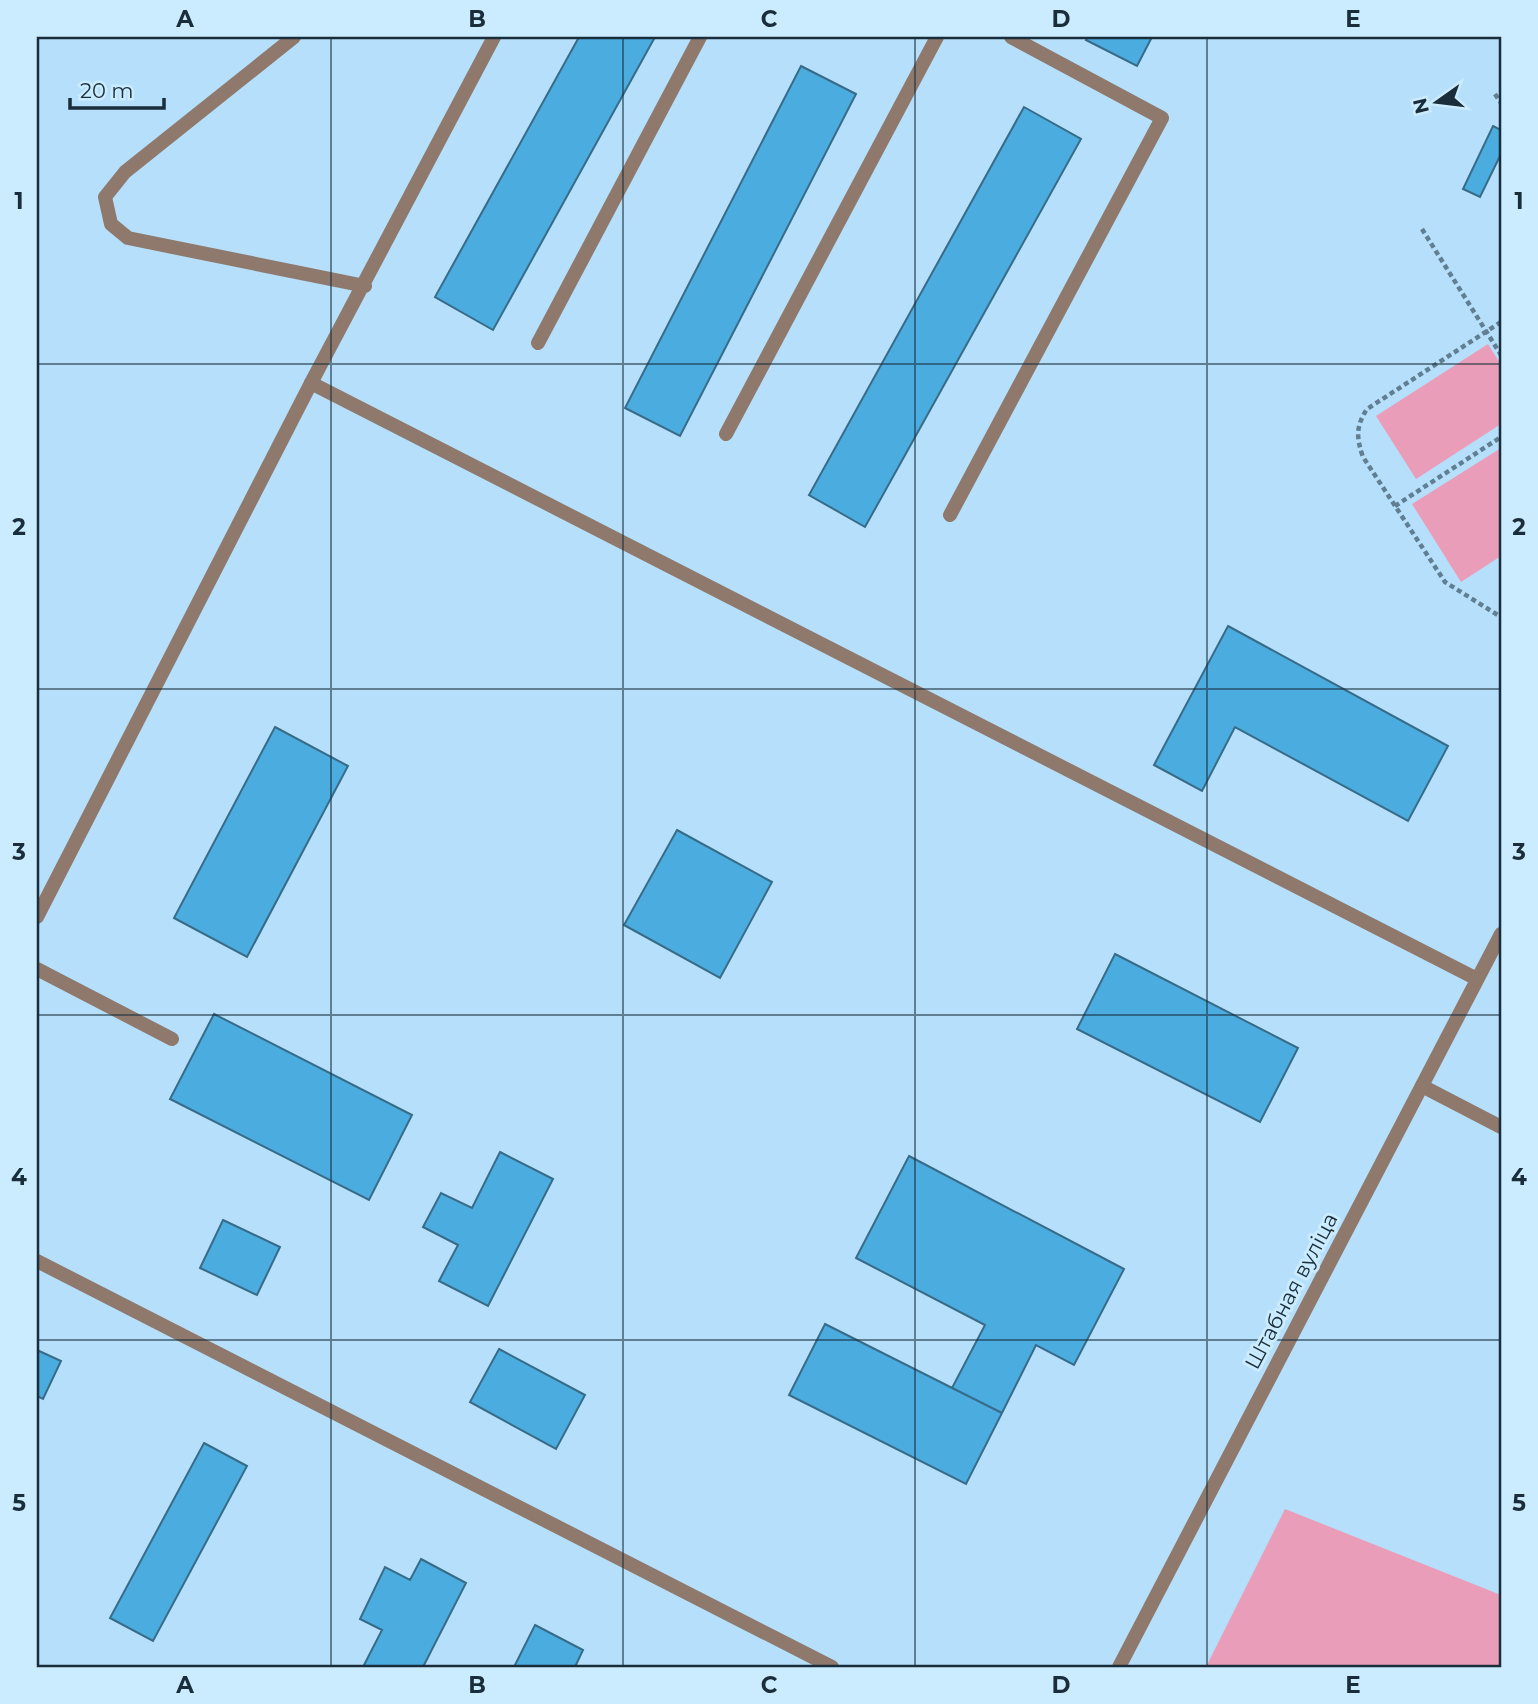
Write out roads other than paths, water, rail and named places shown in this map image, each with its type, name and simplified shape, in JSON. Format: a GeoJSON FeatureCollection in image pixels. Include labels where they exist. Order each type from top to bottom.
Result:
{"type":"FeatureCollection","features":[{"type":"Feature","properties":{"kind":"street"},"geometry":{"type":"LineString","coordinates":[[294,37],[125,173],[105,197],[111,224],[128,238],[365,286]]}},
{"type":"Feature","properties":{"kind":"street"},"geometry":{"type":"LineString","coordinates":[[37,917],[311,383],[365,286],[494,37]]}},
{"type":"Feature","properties":{"kind":"street"},"geometry":{"type":"LineString","coordinates":[[538,343],[700,37]]}},
{"type":"Feature","properties":{"kind":"street"},"geometry":{"type":"LineString","coordinates":[[726,434],[937,37]]}},
{"type":"Feature","properties":{"kind":"street"},"geometry":{"type":"LineString","coordinates":[[950,515],[1162,118],[1028,41],[1011,37]]}},
{"type":"Feature","properties":{"kind":"street"},"geometry":{"type":"LineString","coordinates":[[311,383],[1477,979]]}},
{"type":"Feature","properties":{"kind":"street","name":"Штабная вуліца"},"geometry":{"type":"LineString","coordinates":[[1119,1667],[1501,934]]}},
{"type":"Feature","properties":{"kind":"street"},"geometry":{"type":"LineString","coordinates":[[37,969],[172,1039]]}},
{"type":"Feature","properties":{"kind":"street"},"geometry":{"type":"LineString","coordinates":[[1422,1086],[1501,1127]]}},
{"type":"Feature","properties":{"kind":"street"},"geometry":{"type":"LineString","coordinates":[[37,1261],[832,1667]]}}]}
